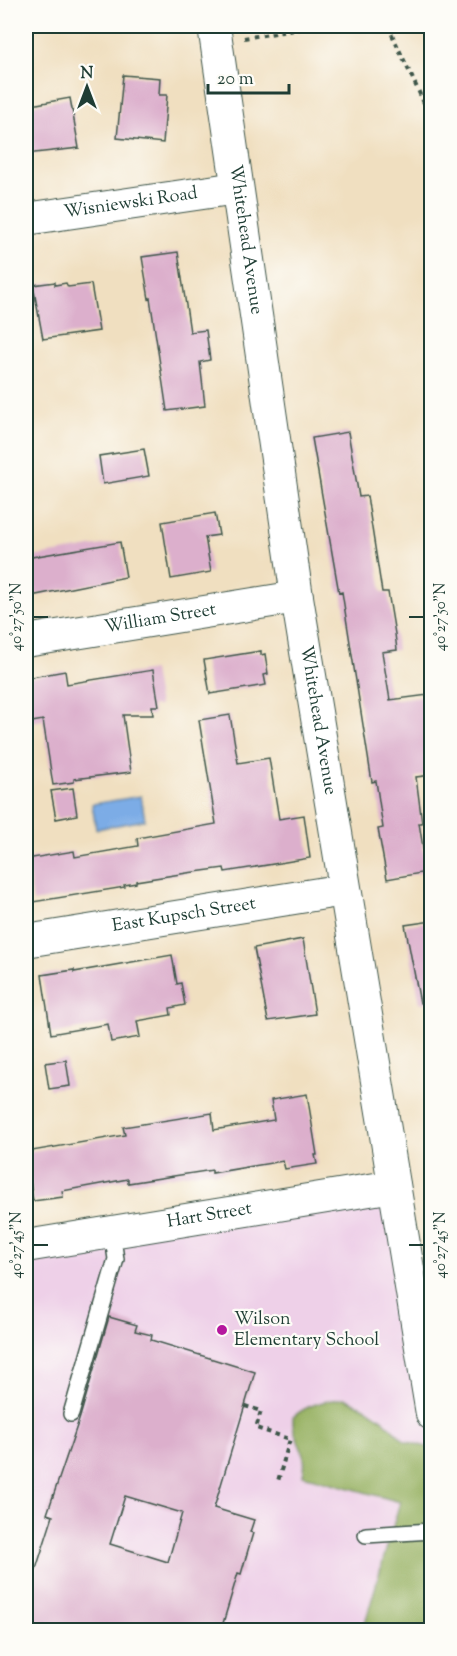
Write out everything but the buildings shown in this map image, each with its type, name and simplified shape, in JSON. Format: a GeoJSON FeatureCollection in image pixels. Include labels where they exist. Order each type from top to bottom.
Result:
{"type":"FeatureCollection","features":[{"type":"Feature","properties":{"kind":"street","name":"Whitehead Avenue"},"geometry":{"type":"LineString","coordinates":[[215,34],[297,597],[432,1414]]}},
{"type":"Feature","properties":{"kind":"street","name":"Wisniewski Road"},"geometry":{"type":"LineString","coordinates":[[26,219],[237,188]]}},
{"type":"Feature","properties":{"kind":"street","name":"William Street"},"geometry":{"type":"LineString","coordinates":[[26,641],[297,597]]}},
{"type":"Feature","properties":{"kind":"street","name":"East Kupsch Street"},"geometry":{"type":"LineString","coordinates":[[26,941],[344,890]]}},
{"type":"Feature","properties":{"kind":"street","name":"Hart Street"},"geometry":{"type":"LineString","coordinates":[[26,1246],[394,1186]]}},
{"type":"Feature","properties":{"kind":"lane"},"geometry":{"type":"LineString","coordinates":[[71,1414],[116,1258],[112,1232]]}},
{"type":"Feature","properties":{"kind":"lane"},"geometry":{"type":"LineString","coordinates":[[366,1535],[432,1531]]}},
{"type":"Feature","properties":{"kind":"path"},"geometry":{"type":"LineString","coordinates":[[215,34],[320,26]]}},
{"type":"Feature","properties":{"kind":"path"},"geometry":{"type":"LineString","coordinates":[[388,26],[432,120]]}},
{"type":"Feature","properties":{"kind":"path"},"geometry":{"type":"LineString","coordinates":[[245,1406],[261,1411],[256,1428],[290,1438],[278,1481]]}},
{"type":"Feature","properties":{"kind":"shaded area","name":"Wilson Elementary School"},"geometry":{"type":"Polygon","coordinates":[[[394,1186],[431,1414],[431,1630],[26,1630],[26,1246],[394,1186]]]}},
{"type":"Feature","properties":{"kind":"green space"},"geometry":{"type":"Polygon","coordinates":[[[344,1398],[382,1419],[405,1441],[431,1448],[431,1630],[363,1630],[400,1502],[303,1475],[304,1459],[295,1433],[293,1417],[311,1406],[344,1398]]]}},
{"type":"Feature","properties":{"kind":"water"},"geometry":{"type":"Polygon","coordinates":[[[141,796],[145,820],[96,829],[92,804],[141,796]]]}},
{"type":"Feature","properties":{"kind":"place","name":"Wilson Elementary School"},"geometry":{"type":"Point","coordinates":[222,1330]}}]}
